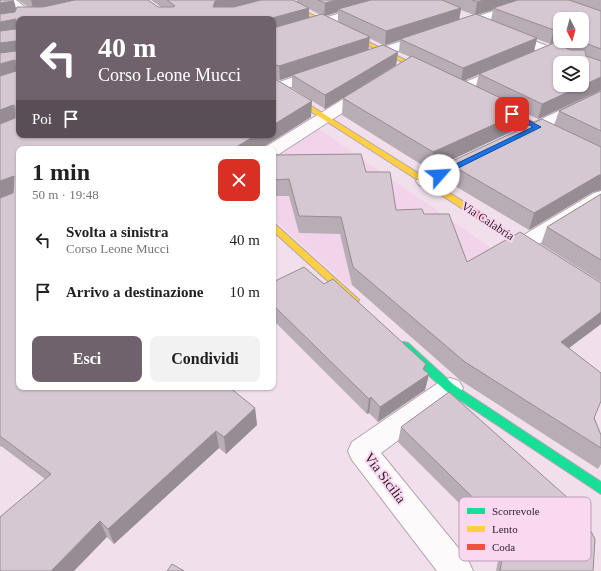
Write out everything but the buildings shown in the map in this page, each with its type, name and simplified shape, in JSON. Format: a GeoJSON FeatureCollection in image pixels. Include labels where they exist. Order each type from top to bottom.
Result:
{"type":"FeatureCollection","features":[{"type":"Feature","properties":{"kind":"street"},"geometry":{"type":"LineString","coordinates":[[276,36],[397,0]]}},
{"type":"Feature","properties":{"kind":"street"},"geometry":{"type":"LineString","coordinates":[[353,61],[476,22],[538,0]]}},
{"type":"Feature","properties":{"kind":"street"},"geometry":{"type":"LineString","coordinates":[[0,5],[11,2],[29,16]]}},
{"type":"Feature","properties":{"kind":"street"},"geometry":{"type":"LineString","coordinates":[[281,2],[441,79]]}},
{"type":"Feature","properties":{"kind":"street"},"geometry":{"type":"LineString","coordinates":[[456,14],[562,56]]}},
{"type":"Feature","properties":{"kind":"street"},"geometry":{"type":"LineString","coordinates":[[529,60],[557,48]]}},
{"type":"Feature","properties":{"kind":"street"},"geometry":{"type":"LineString","coordinates":[[397,72],[410,64]]}},
{"type":"Feature","properties":{"kind":"street"},"geometry":{"type":"LineString","coordinates":[[457,87],[515,66]]}},
{"type":"Feature","properties":{"kind":"street"},"geometry":{"type":"LineString","coordinates":[[276,87],[330,69]]}},
{"type":"Feature","properties":{"kind":"street"},"geometry":{"type":"LineString","coordinates":[[276,148],[384,80]]}},
{"type":"Feature","properties":{"kind":"street"},"geometry":{"type":"LineString","coordinates":[[457,87],[474,96]]}},
{"type":"Feature","properties":{"kind":"street","name":"Via Calabria"},"geometry":{"type":"LineString","coordinates":[[276,88],[543,257]]}},
{"type":"Feature","properties":{"kind":"street"},"geometry":{"type":"LineString","coordinates":[[510,140],[601,96]]}},
{"type":"Feature","properties":{"kind":"street"},"geometry":{"type":"LineString","coordinates":[[488,102],[601,158]]}},
{"type":"Feature","properties":{"kind":"street"},"geometry":{"type":"LineString","coordinates":[[425,181],[489,151]]}},
{"type":"Feature","properties":{"kind":"street"},"geometry":{"type":"LineString","coordinates":[[524,244],[601,197]]}},
{"type":"Feature","properties":{"kind":"street"},"geometry":{"type":"LineString","coordinates":[[276,230],[362,307]]}},
{"type":"Feature","properties":{"kind":"street"},"geometry":{"type":"LineString","coordinates":[[397,339],[450,388],[601,489]]}},
{"type":"Feature","properties":{"kind":"street","name":"Via Sicilia"},"geometry":{"type":"LineString","coordinates":[[450,388],[362,451],[457,571]]}},
{"type":"Feature","properties":{"kind":"shaded area"},"geometry":{"type":"Polygon","coordinates":[[[319,129],[503,256],[359,281],[349,287],[276,222],[276,155],[319,129]]]}},
{"type":"Feature","properties":{"kind":"traffic: fast"},"geometry":{"type":"LineString","coordinates":[[404,346],[450,388],[601,489]]}},
{"type":"Feature","properties":{"kind":"traffic: slow"},"geometry":{"type":"LineString","coordinates":[[278,0],[431,74]]}},
{"type":"Feature","properties":{"kind":"traffic: slow"},"geometry":{"type":"LineString","coordinates":[[276,86],[469,209]]}},
{"type":"Feature","properties":{"kind":"traffic: slow"},"geometry":{"type":"LineString","coordinates":[[276,230],[354,300]]}},
{"type":"Feature","properties":{"kind":"traffic: jam"},"geometry":{"type":"LineString","coordinates":[[496,106],[601,158]]}},
{"type":"Feature","properties":{"kind":"traffic: jam"},"geometry":{"type":"LineString","coordinates":[[469,209],[537,253]]}},
{"type":"Feature","properties":{"kind":"route"},"geometry":{"type":"LineString","coordinates":[[439,175],[538,127],[512,114]]}}]}
